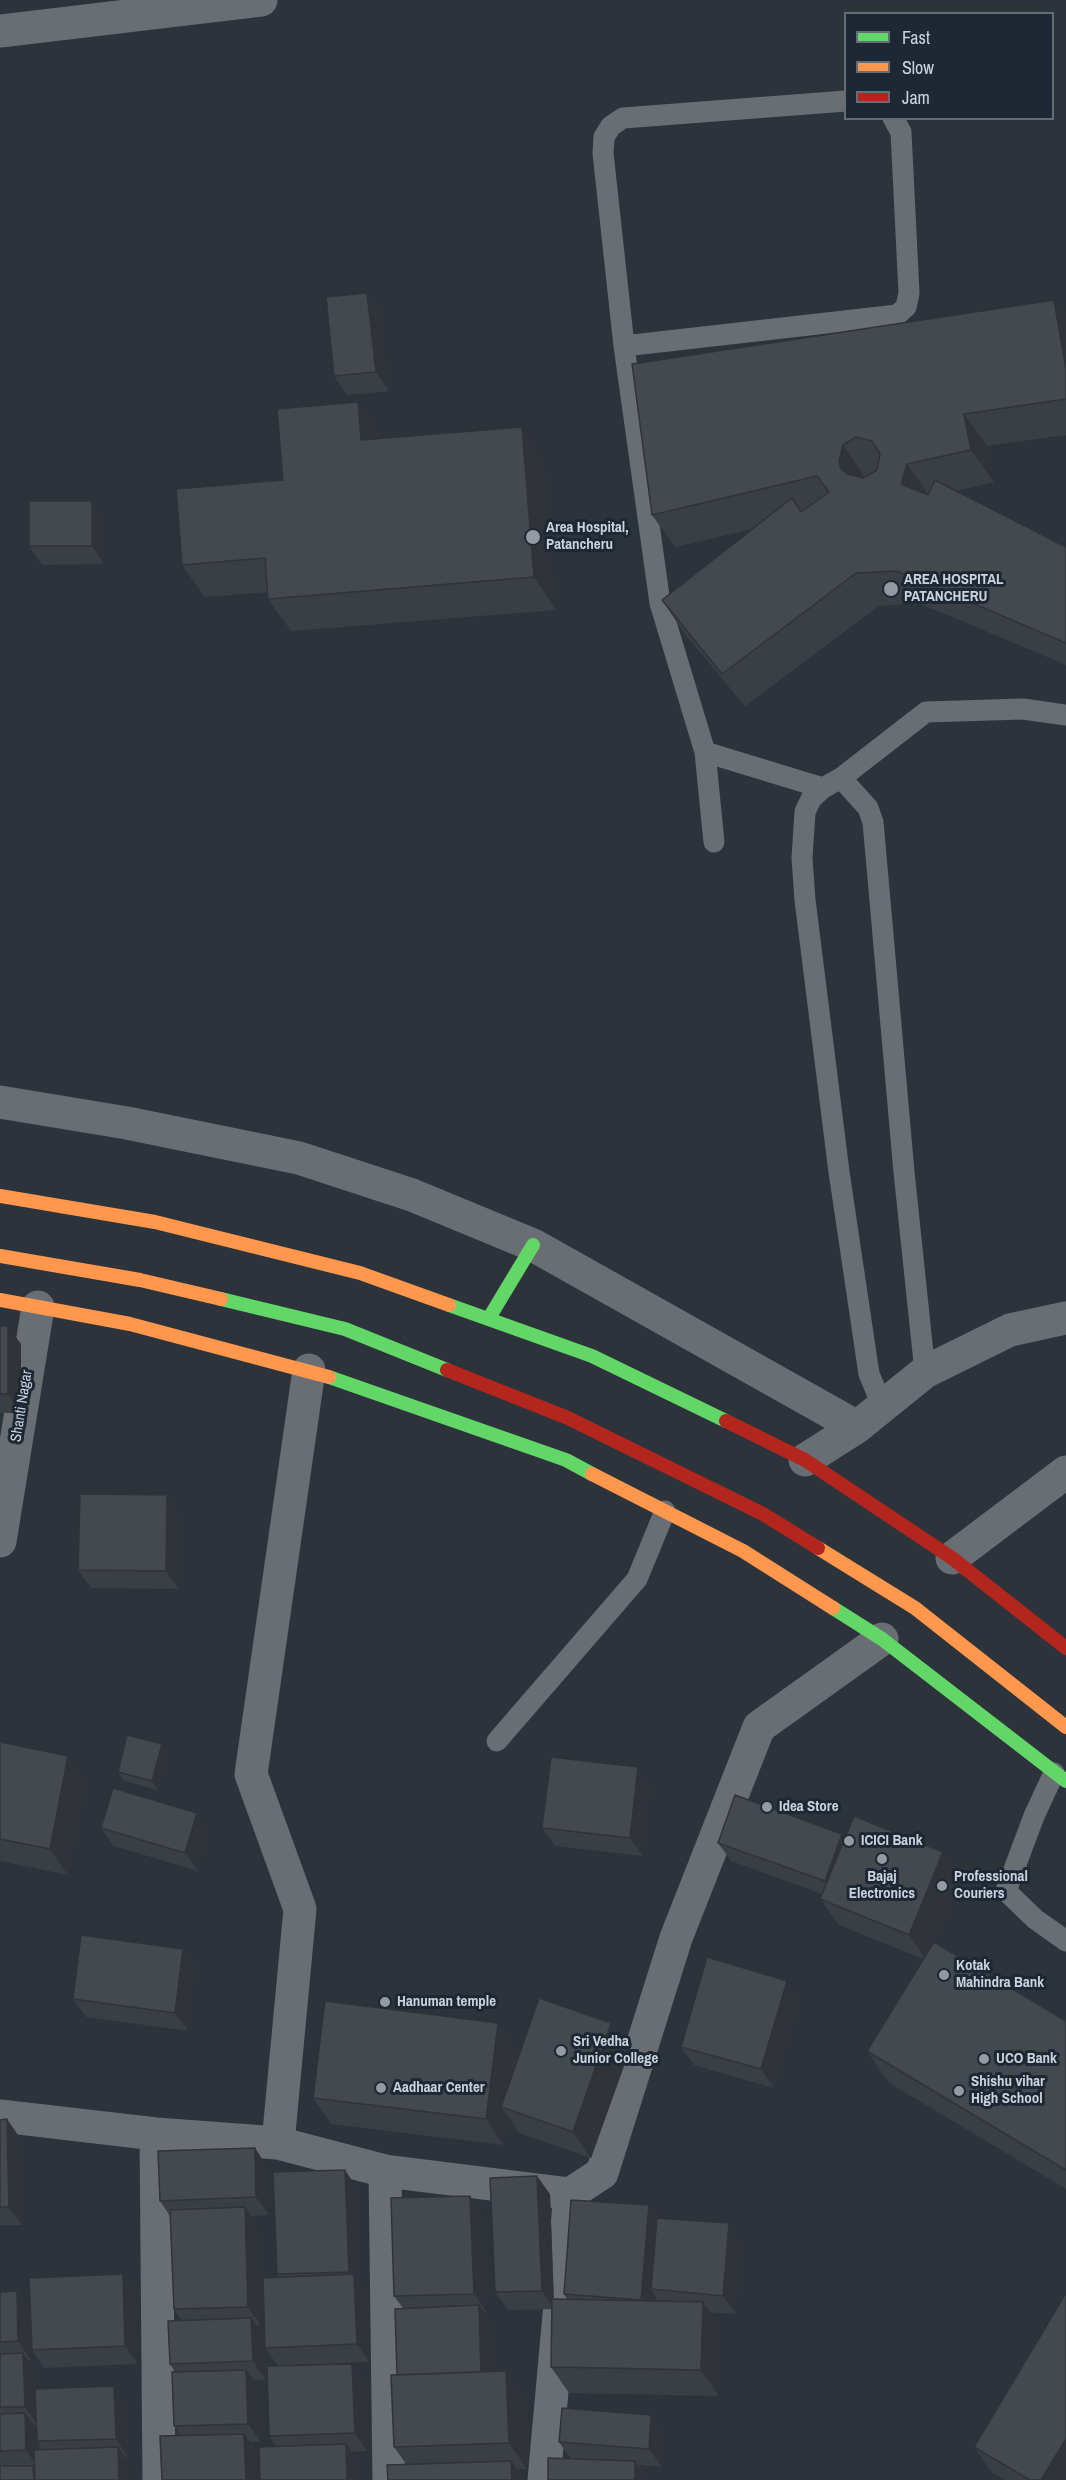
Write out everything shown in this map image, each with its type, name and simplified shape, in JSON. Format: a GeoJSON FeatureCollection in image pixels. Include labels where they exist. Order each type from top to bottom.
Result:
{"type":"FeatureCollection","features":[{"type":"Feature","properties":{"kind":"main road"},"geometry":{"type":"LineString","coordinates":[[0,1196],[155,1222],[360,1273],[592,1356],[805,1460],[952,1558],[1066,1648]]}},
{"type":"Feature","properties":{"kind":"main road"},"geometry":{"type":"LineString","coordinates":[[489,1318],[533,1245]]}},
{"type":"Feature","properties":{"kind":"main road"},"geometry":{"type":"LineString","coordinates":[[0,1256],[140,1280],[345,1329],[568,1418],[763,1514],[915,1608],[1066,1727]]}},
{"type":"Feature","properties":{"kind":"main road"},"geometry":{"type":"LineString","coordinates":[[0,1300],[130,1324],[309,1370],[566,1460],[743,1551],[882,1640],[1060,1777]]}},
{"type":"Feature","properties":{"kind":"street"},"geometry":{"type":"LineString","coordinates":[[0,31],[261,0]]}},
{"type":"Feature","properties":{"kind":"street"},"geometry":{"type":"LineString","coordinates":[[0,1102],[127,1123],[299,1158],[412,1195],[533,1245],[857,1427]]}},
{"type":"Feature","properties":{"kind":"street","name":"Shanti Nagar"},"geometry":{"type":"LineString","coordinates":[[0,1541],[10,1424],[38,1307]]}},
{"type":"Feature","properties":{"kind":"street"},"geometry":{"type":"LineString","coordinates":[[805,1460],[857,1427],[925,1372],[1010,1330],[1066,1318]]}},
{"type":"Feature","properties":{"kind":"street"},"geometry":{"type":"LineString","coordinates":[[278,2143],[300,1909],[251,1774],[309,1370]]}},
{"type":"Feature","properties":{"kind":"street"},"geometry":{"type":"LineString","coordinates":[[952,1558],[1066,1472]]}},
{"type":"Feature","properties":{"kind":"street"},"geometry":{"type":"LineString","coordinates":[[0,2116],[156,2134],[278,2143],[385,2171],[570,2194],[602,2173],[676,1938],[759,1727],[882,1640]]}},
{"type":"Feature","properties":{"kind":"street"},"geometry":{"type":"LineString","coordinates":[[156,2134],[159,2480]]}},
{"type":"Feature","properties":{"kind":"street"},"geometry":{"type":"LineString","coordinates":[[385,2171],[389,2480]]}},
{"type":"Feature","properties":{"kind":"street"},"geometry":{"type":"LineString","coordinates":[[544,2480],[570,2194]]}},
{"type":"Feature","properties":{"kind":"lane"},"geometry":{"type":"LineString","coordinates":[[714,842],[705,752],[660,603],[624,346],[603,153],[604,137],[611,126],[623,118],[844,102]]}},
{"type":"Feature","properties":{"kind":"lane"},"geometry":{"type":"LineString","coordinates":[[624,346],[897,315],[906,307],[909,293],[901,132],[894,120]]}},
{"type":"Feature","properties":{"kind":"lane"},"geometry":{"type":"LineString","coordinates":[[882,1405],[869,1374],[839,1172],[805,900],[802,858],[805,812],[811,799],[927,712],[1023,709],[1066,715]]}},
{"type":"Feature","properties":{"kind":"lane"},"geometry":{"type":"LineString","coordinates":[[705,752],[832,783],[868,808],[873,822],[904,1173],[925,1372]]}},
{"type":"Feature","properties":{"kind":"lane"},"geometry":{"type":"LineString","coordinates":[[497,1741],[637,1579],[665,1511]]}},
{"type":"Feature","properties":{"kind":"lane"},"geometry":{"type":"LineString","coordinates":[[1060,1777],[1034,1816],[1006,1891],[1035,1919],[1066,1941]]}},
{"type":"Feature","properties":{"kind":"building"},"geometry":{"type":"Polygon","coordinates":[[[367,293],[376,372],[334,376],[326,297],[367,293]]]}},
{"type":"Feature","properties":{"kind":"building"},"geometry":{"type":"Polygon","coordinates":[[[1054,300],[1066,369],[1066,399],[964,414],[971,450],[907,464],[901,484],[928,495],[935,480],[1066,547],[1066,643],[897,571],[856,573],[722,674],[662,600],[792,498],[801,512],[829,492],[817,476],[652,515],[632,364],[1054,300]],[[856,437],[843,445],[839,461],[841,469],[847,474],[863,478],[877,470],[880,454],[872,441],[856,437]]]}},
{"type":"Feature","properties":{"kind":"building"},"geometry":{"type":"Polygon","coordinates":[[[358,402],[361,440],[522,427],[534,577],[268,599],[265,558],[182,565],[176,489],[283,480],[277,409],[358,402]]]}},
{"type":"Feature","properties":{"kind":"building"},"geometry":{"type":"Polygon","coordinates":[[[29,501],[92,501],[92,546],[29,546],[29,501]]]}},
{"type":"Feature","properties":{"kind":"building"},"geometry":{"type":"Polygon","coordinates":[[[0,1326],[8,1326],[8,1394],[0,1394],[0,1326]]]}},
{"type":"Feature","properties":{"kind":"building"},"geometry":{"type":"Polygon","coordinates":[[[80,1494],[167,1495],[166,1571],[78,1570],[80,1494]]]}},
{"type":"Feature","properties":{"kind":"building"},"geometry":{"type":"Polygon","coordinates":[[[127,1735],[162,1744],[152,1781],[118,1772],[127,1735]]]}},
{"type":"Feature","properties":{"kind":"building"},"geometry":{"type":"Polygon","coordinates":[[[0,1742],[68,1756],[50,1849],[0,1839],[0,1742]]]}},
{"type":"Feature","properties":{"kind":"building"},"geometry":{"type":"Polygon","coordinates":[[[551,1757],[638,1767],[630,1838],[542,1828],[551,1757]]]}},
{"type":"Feature","properties":{"kind":"building"},"geometry":{"type":"Polygon","coordinates":[[[113,1788],[197,1813],[185,1853],[101,1828],[113,1788]]]}},
{"type":"Feature","properties":{"kind":"building"},"geometry":{"type":"Polygon","coordinates":[[[735,1795],[842,1834],[825,1881],[718,1843],[735,1795]]]}},
{"type":"Feature","properties":{"kind":"building"},"geometry":{"type":"Polygon","coordinates":[[[854,1816],[943,1852],[909,1935],[820,1899],[854,1816]]]}},
{"type":"Feature","properties":{"kind":"building"},"geometry":{"type":"Polygon","coordinates":[[[81,1935],[183,1949],[175,2013],[73,1999],[81,1935]]]}},
{"type":"Feature","properties":{"kind":"building"},"geometry":{"type":"Polygon","coordinates":[[[934,1942],[1066,2021],[1066,2170],[867,2051],[934,1942]]]}},
{"type":"Feature","properties":{"kind":"building"},"geometry":{"type":"Polygon","coordinates":[[[707,1957],[787,1981],[761,2069],[681,2047],[707,1957]]]}},
{"type":"Feature","properties":{"kind":"building"},"geometry":{"type":"Polygon","coordinates":[[[539,1998],[611,2023],[573,2132],[501,2107],[539,1998]]]}},
{"type":"Feature","properties":{"kind":"building"},"geometry":{"type":"Polygon","coordinates":[[[325,2001],[498,2023],[486,2119],[313,2098],[325,2001]]]}},
{"type":"Feature","properties":{"kind":"building"},"geometry":{"type":"Polygon","coordinates":[[[7,2119],[9,2207],[0,2207],[0,2120],[7,2119]]]}},
{"type":"Feature","properties":{"kind":"building"},"geometry":{"type":"Polygon","coordinates":[[[255,2148],[256,2197],[160,2201],[158,2151],[255,2148]]]}},
{"type":"Feature","properties":{"kind":"building"},"geometry":{"type":"Polygon","coordinates":[[[345,2170],[349,2272],[277,2274],[273,2172],[345,2170]]]}},
{"type":"Feature","properties":{"kind":"building"},"geometry":{"type":"Polygon","coordinates":[[[537,2176],[542,2291],[495,2292],[490,2178],[537,2176]]]}},
{"type":"Feature","properties":{"kind":"building"},"geometry":{"type":"Polygon","coordinates":[[[470,2196],[474,2294],[394,2296],[391,2198],[470,2196]]]}},
{"type":"Feature","properties":{"kind":"building"},"geometry":{"type":"Polygon","coordinates":[[[571,2200],[649,2205],[641,2300],[564,2294],[571,2200]]]}},
{"type":"Feature","properties":{"kind":"building"},"geometry":{"type":"Polygon","coordinates":[[[245,2207],[248,2307],[174,2309],[170,2210],[245,2207]]]}},
{"type":"Feature","properties":{"kind":"building"},"geometry":{"type":"Polygon","coordinates":[[[657,2218],[729,2223],[723,2296],[651,2289],[657,2218]]]}},
{"type":"Feature","properties":{"kind":"building"},"geometry":{"type":"Polygon","coordinates":[[[123,2274],[125,2346],[32,2350],[29,2278],[123,2274]]]}},
{"type":"Feature","properties":{"kind":"building"},"geometry":{"type":"Polygon","coordinates":[[[354,2274],[357,2344],[265,2348],[263,2278],[354,2274]]]}},
{"type":"Feature","properties":{"kind":"building"},"geometry":{"type":"Polygon","coordinates":[[[17,2291],[18,2341],[0,2342],[0,2292],[17,2291]]]}},
{"type":"Feature","properties":{"kind":"building"},"geometry":{"type":"Polygon","coordinates":[[[1066,2293],[1066,2439],[1041,2480],[1030,2480],[974,2447],[1066,2293]]]}},
{"type":"Feature","properties":{"kind":"building"},"geometry":{"type":"Polygon","coordinates":[[[552,2299],[703,2302],[701,2370],[551,2367],[552,2299]]]}},
{"type":"Feature","properties":{"kind":"building"},"geometry":{"type":"Polygon","coordinates":[[[479,2305],[481,2372],[397,2375],[395,2309],[479,2305]]]}},
{"type":"Feature","properties":{"kind":"building"},"geometry":{"type":"Polygon","coordinates":[[[251,2318],[253,2361],[170,2364],[168,2321],[251,2318]]]}},
{"type":"Feature","properties":{"kind":"building"},"geometry":{"type":"Polygon","coordinates":[[[23,2353],[25,2407],[0,2407],[0,2354],[23,2353]]]}},
{"type":"Feature","properties":{"kind":"building"},"geometry":{"type":"Polygon","coordinates":[[[352,2364],[355,2433],[269,2436],[267,2366],[352,2364]]]}},
{"type":"Feature","properties":{"kind":"building"},"geometry":{"type":"Polygon","coordinates":[[[246,2370],[248,2424],[174,2426],[172,2372],[246,2370]]]}},
{"type":"Feature","properties":{"kind":"building"},"geometry":{"type":"Polygon","coordinates":[[[506,2371],[509,2443],[394,2447],[391,2375],[506,2371]]]}},
{"type":"Feature","properties":{"kind":"building"},"geometry":{"type":"Polygon","coordinates":[[[114,2386],[116,2439],[37,2441],[35,2389],[114,2386]]]}},
{"type":"Feature","properties":{"kind":"building"},"geometry":{"type":"Polygon","coordinates":[[[562,2408],[651,2415],[649,2449],[559,2442],[562,2408]]]}},
{"type":"Feature","properties":{"kind":"building"},"geometry":{"type":"Polygon","coordinates":[[[25,2413],[26,2450],[0,2451],[0,2414],[25,2413]]]}},
{"type":"Feature","properties":{"kind":"building"},"geometry":{"type":"Polygon","coordinates":[[[244,2434],[246,2480],[162,2480],[160,2436],[244,2434]]]}},
{"type":"Feature","properties":{"kind":"building"},"geometry":{"type":"Polygon","coordinates":[[[346,2444],[347,2480],[260,2480],[259,2447],[346,2444]]]}},
{"type":"Feature","properties":{"kind":"building"},"geometry":{"type":"Polygon","coordinates":[[[118,2447],[119,2480],[35,2480],[34,2450],[118,2447]]]}},
{"type":"Feature","properties":{"kind":"building"},"geometry":{"type":"Polygon","coordinates":[[[548,2458],[635,2461],[635,2480],[548,2480],[548,2458]]]}},
{"type":"Feature","properties":{"kind":"building"},"geometry":{"type":"Polygon","coordinates":[[[511,2461],[512,2480],[388,2480],[387,2465],[511,2461]]]}},
{"type":"Feature","properties":{"kind":"building"},"geometry":{"type":"Polygon","coordinates":[[[0,2466],[33,2466],[34,2480],[0,2480],[0,2466]]]}},
{"type":"Feature","properties":{"kind":"traffic: fast"},"geometry":{"type":"LineString","coordinates":[[489,1318],[533,1245]]}},
{"type":"Feature","properties":{"kind":"traffic: fast"},"geometry":{"type":"LineString","coordinates":[[221,1299],[345,1329],[447,1370]]}},
{"type":"Feature","properties":{"kind":"traffic: fast"},"geometry":{"type":"LineString","coordinates":[[449,1305],[592,1356],[726,1421]]}},
{"type":"Feature","properties":{"kind":"traffic: fast"},"geometry":{"type":"LineString","coordinates":[[329,1377],[566,1460],[592,1474]]}},
{"type":"Feature","properties":{"kind":"traffic: fast"},"geometry":{"type":"LineString","coordinates":[[833,1608],[882,1639],[1066,1781]]}},
{"type":"Feature","properties":{"kind":"traffic: slow"},"geometry":{"type":"LineString","coordinates":[[0,1196],[155,1222],[360,1273],[449,1305]]}},
{"type":"Feature","properties":{"kind":"traffic: slow"},"geometry":{"type":"LineString","coordinates":[[0,1256],[140,1280],[221,1299]]}},
{"type":"Feature","properties":{"kind":"traffic: slow"},"geometry":{"type":"LineString","coordinates":[[0,1300],[130,1324],[329,1377]]}},
{"type":"Feature","properties":{"kind":"traffic: slow"},"geometry":{"type":"LineString","coordinates":[[592,1474],[743,1551],[833,1608]]}},
{"type":"Feature","properties":{"kind":"traffic: slow"},"geometry":{"type":"LineString","coordinates":[[818,1548],[915,1608],[1066,1727]]}},
{"type":"Feature","properties":{"kind":"traffic: jam"},"geometry":{"type":"LineString","coordinates":[[447,1370],[568,1418],[763,1514],[818,1548]]}},
{"type":"Feature","properties":{"kind":"traffic: jam"},"geometry":{"type":"LineString","coordinates":[[726,1421],[805,1460],[952,1558],[1066,1648]]}},
{"type":"Feature","properties":{"kind":"place","name":"Area Hospital, Patancheru"},"geometry":{"type":"Point","coordinates":[533,537]}},
{"type":"Feature","properties":{"kind":"place","name":"AREA HOSPITAL PATANCHERU"},"geometry":{"type":"Point","coordinates":[891,589]}},
{"type":"Feature","properties":{"kind":"place","name":"Idea Store"},"geometry":{"type":"Point","coordinates":[767,1807]}},
{"type":"Feature","properties":{"kind":"place","name":"ICICI Bank"},"geometry":{"type":"Point","coordinates":[849,1841]}},
{"type":"Feature","properties":{"kind":"place","name":"Bajaj Electronics"},"geometry":{"type":"Point","coordinates":[882,1859]}},
{"type":"Feature","properties":{"kind":"place","name":"Professional Couriers"},"geometry":{"type":"Point","coordinates":[942,1886]}},
{"type":"Feature","properties":{"kind":"place","name":"Kotak Mahindra Bank"},"geometry":{"type":"Point","coordinates":[944,1975]}},
{"type":"Feature","properties":{"kind":"place","name":"Hanuman temple"},"geometry":{"type":"Point","coordinates":[385,2002]}},
{"type":"Feature","properties":{"kind":"place","name":"Sri Vedha Junior College"},"geometry":{"type":"Point","coordinates":[561,2051]}},
{"type":"Feature","properties":{"kind":"place","name":"UCO Bank"},"geometry":{"type":"Point","coordinates":[984,2059]}},
{"type":"Feature","properties":{"kind":"place","name":"Aadhaar Center"},"geometry":{"type":"Point","coordinates":[381,2088]}},
{"type":"Feature","properties":{"kind":"place","name":"Shishu vihar High School"},"geometry":{"type":"Point","coordinates":[959,2091]}}]}
